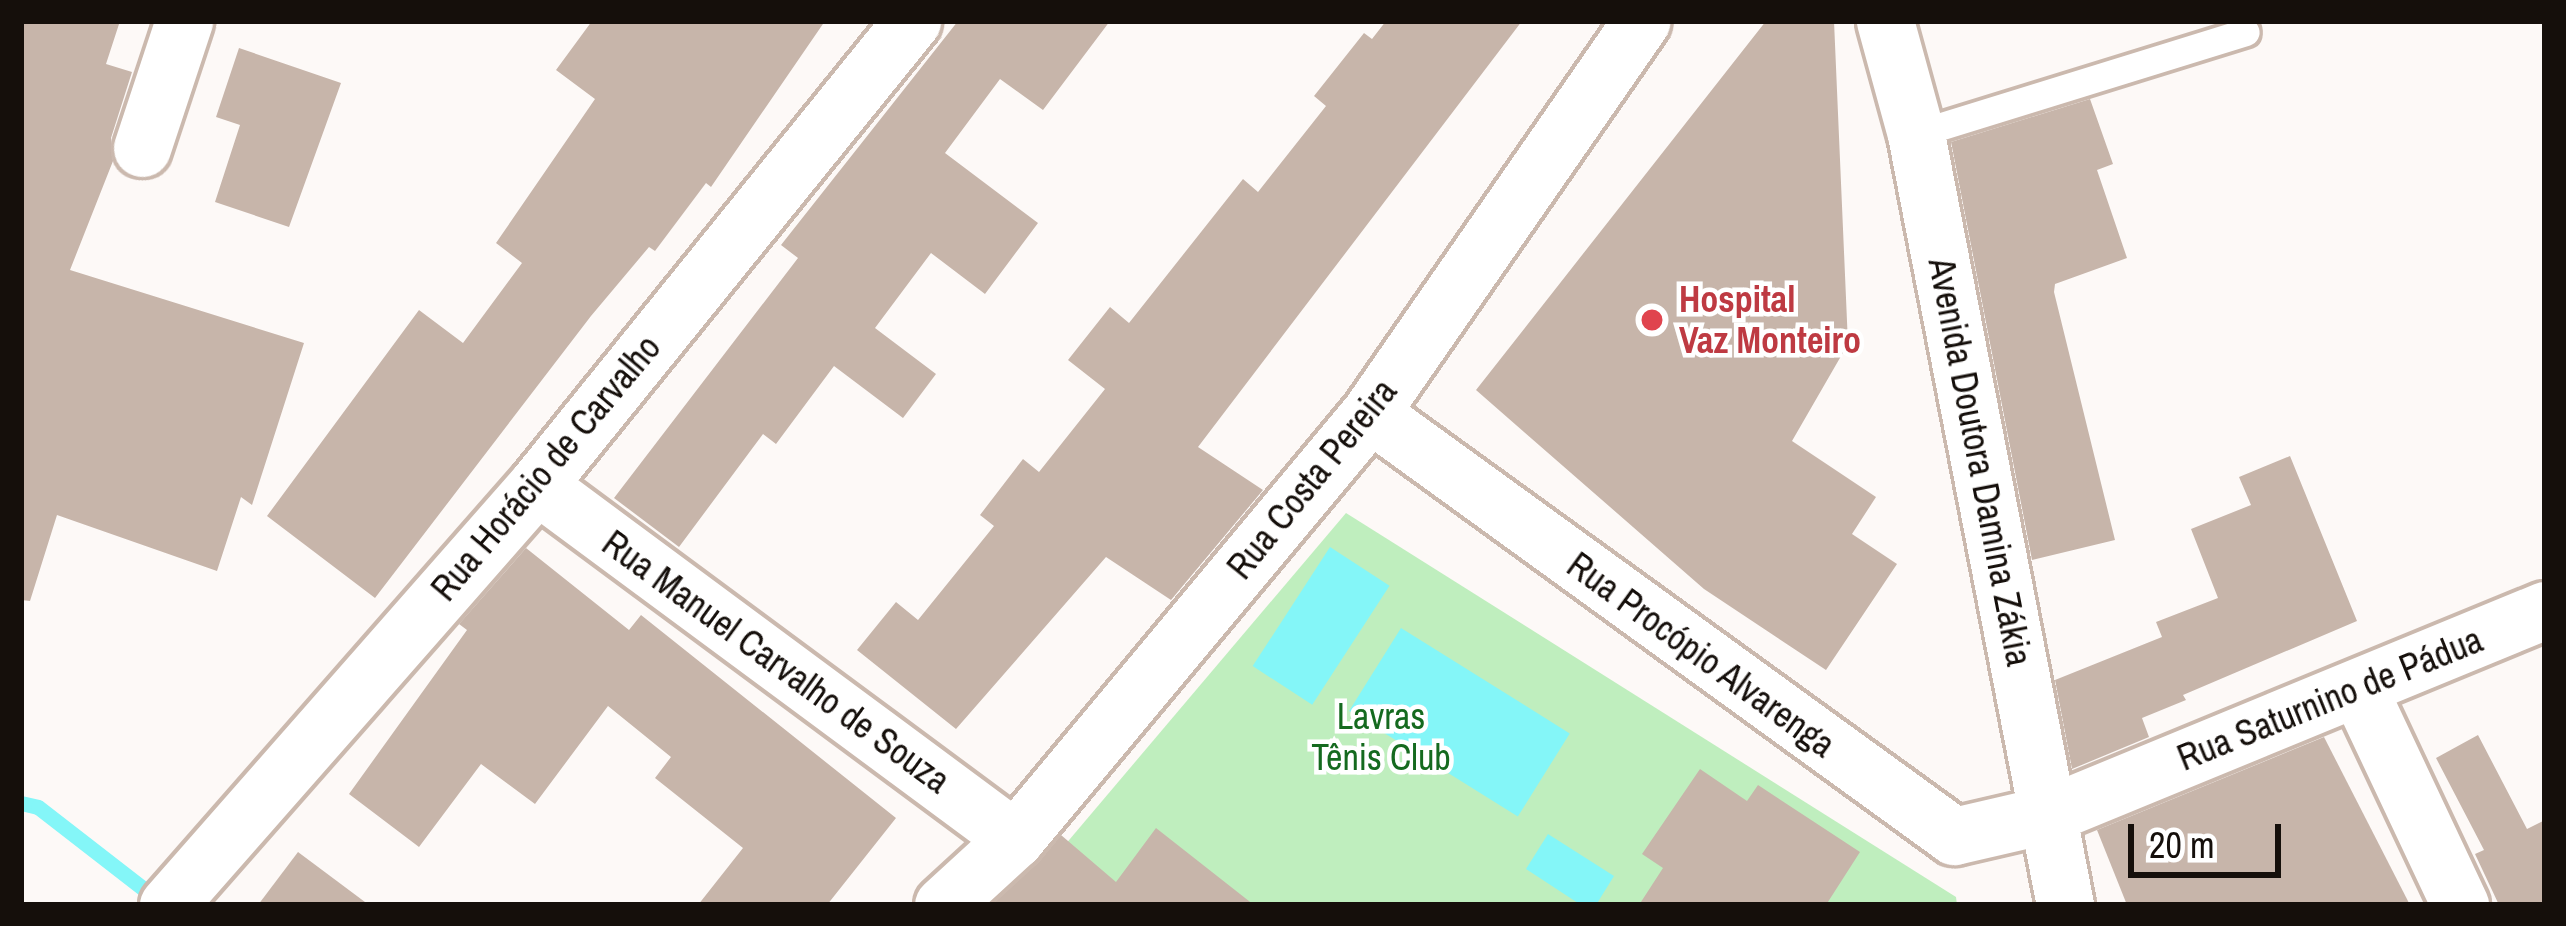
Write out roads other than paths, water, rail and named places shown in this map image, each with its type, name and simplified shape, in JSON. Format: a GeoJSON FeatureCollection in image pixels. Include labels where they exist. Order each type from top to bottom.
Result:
{"type":"FeatureCollection","features":[{"type":"Feature","properties":{"kind":"street"},"geometry":{"type":"LineString","coordinates":[[142,148],[184,21]]}},
{"type":"Feature","properties":{"kind":"street","name":"Rua Horácio de Carvalho"},"geometry":{"type":"LineString","coordinates":[[168,905],[537,485],[912,21]]}},
{"type":"Feature","properties":{"kind":"street","name":"Rua Costa Pereira"},"geometry":{"type":"LineString","coordinates":[[943,905],[1015,839],[1370,413],[1641,21]]}},
{"type":"Feature","properties":{"kind":"street","name":"Avenida Doutora Damina Zákia"},"geometry":{"type":"LineString","coordinates":[[1885,21],[1916,134],[2065,905]]}},
{"type":"Feature","properties":{"kind":"street","name":"Rua Procópio Alvarenga"},"geometry":{"type":"LineString","coordinates":[[1370,413],[1954,836],[2049,814]]}},
{"type":"Feature","properties":{"kind":"street","name":"Rua Manuel Carvalho de Souza"},"geometry":{"type":"LineString","coordinates":[[537,485],[1015,839]]}},
{"type":"Feature","properties":{"kind":"street","name":"Rua Saturnino de Pádua"},"geometry":{"type":"LineString","coordinates":[[2049,814],[2545,610]]}},
{"type":"Feature","properties":{"kind":"street"},"geometry":{"type":"LineString","coordinates":[[2359,688],[2460,905]]}},
{"type":"Feature","properties":{"kind":"lane"},"geometry":{"type":"LineString","coordinates":[[1916,134],[2246,32]]}},
{"type":"Feature","properties":{"kind":"water"},"geometry":{"type":"Polygon","coordinates":[[[1330,547],[1390,586],[1312,705],[1253,666],[1330,547]]]}},
{"type":"Feature","properties":{"kind":"water"},"geometry":{"type":"Polygon","coordinates":[[[1401,628],[1570,733],[1518,817],[1349,711],[1401,628]]]}},
{"type":"Feature","properties":{"kind":"water"},"geometry":{"type":"Polygon","coordinates":[[[1548,834],[1614,876],[1596,905],[1581,905],[1526,869],[1548,834]]]}},
{"type":"Feature","properties":{"kind":"waterway"},"geometry":{"type":"LineString","coordinates":[[21,803],[38,807],[159,901]]}},
{"type":"Feature","properties":{"kind":"place","name":"Hospital Vaz Monteiro"},"geometry":{"type":"Point","coordinates":[1652,320]}},
{"type":"Feature","properties":{"kind":"park label","name":"Lavras Tênis Club"},"geometry":{"type":"Point","coordinates":[1381,736]}}]}
